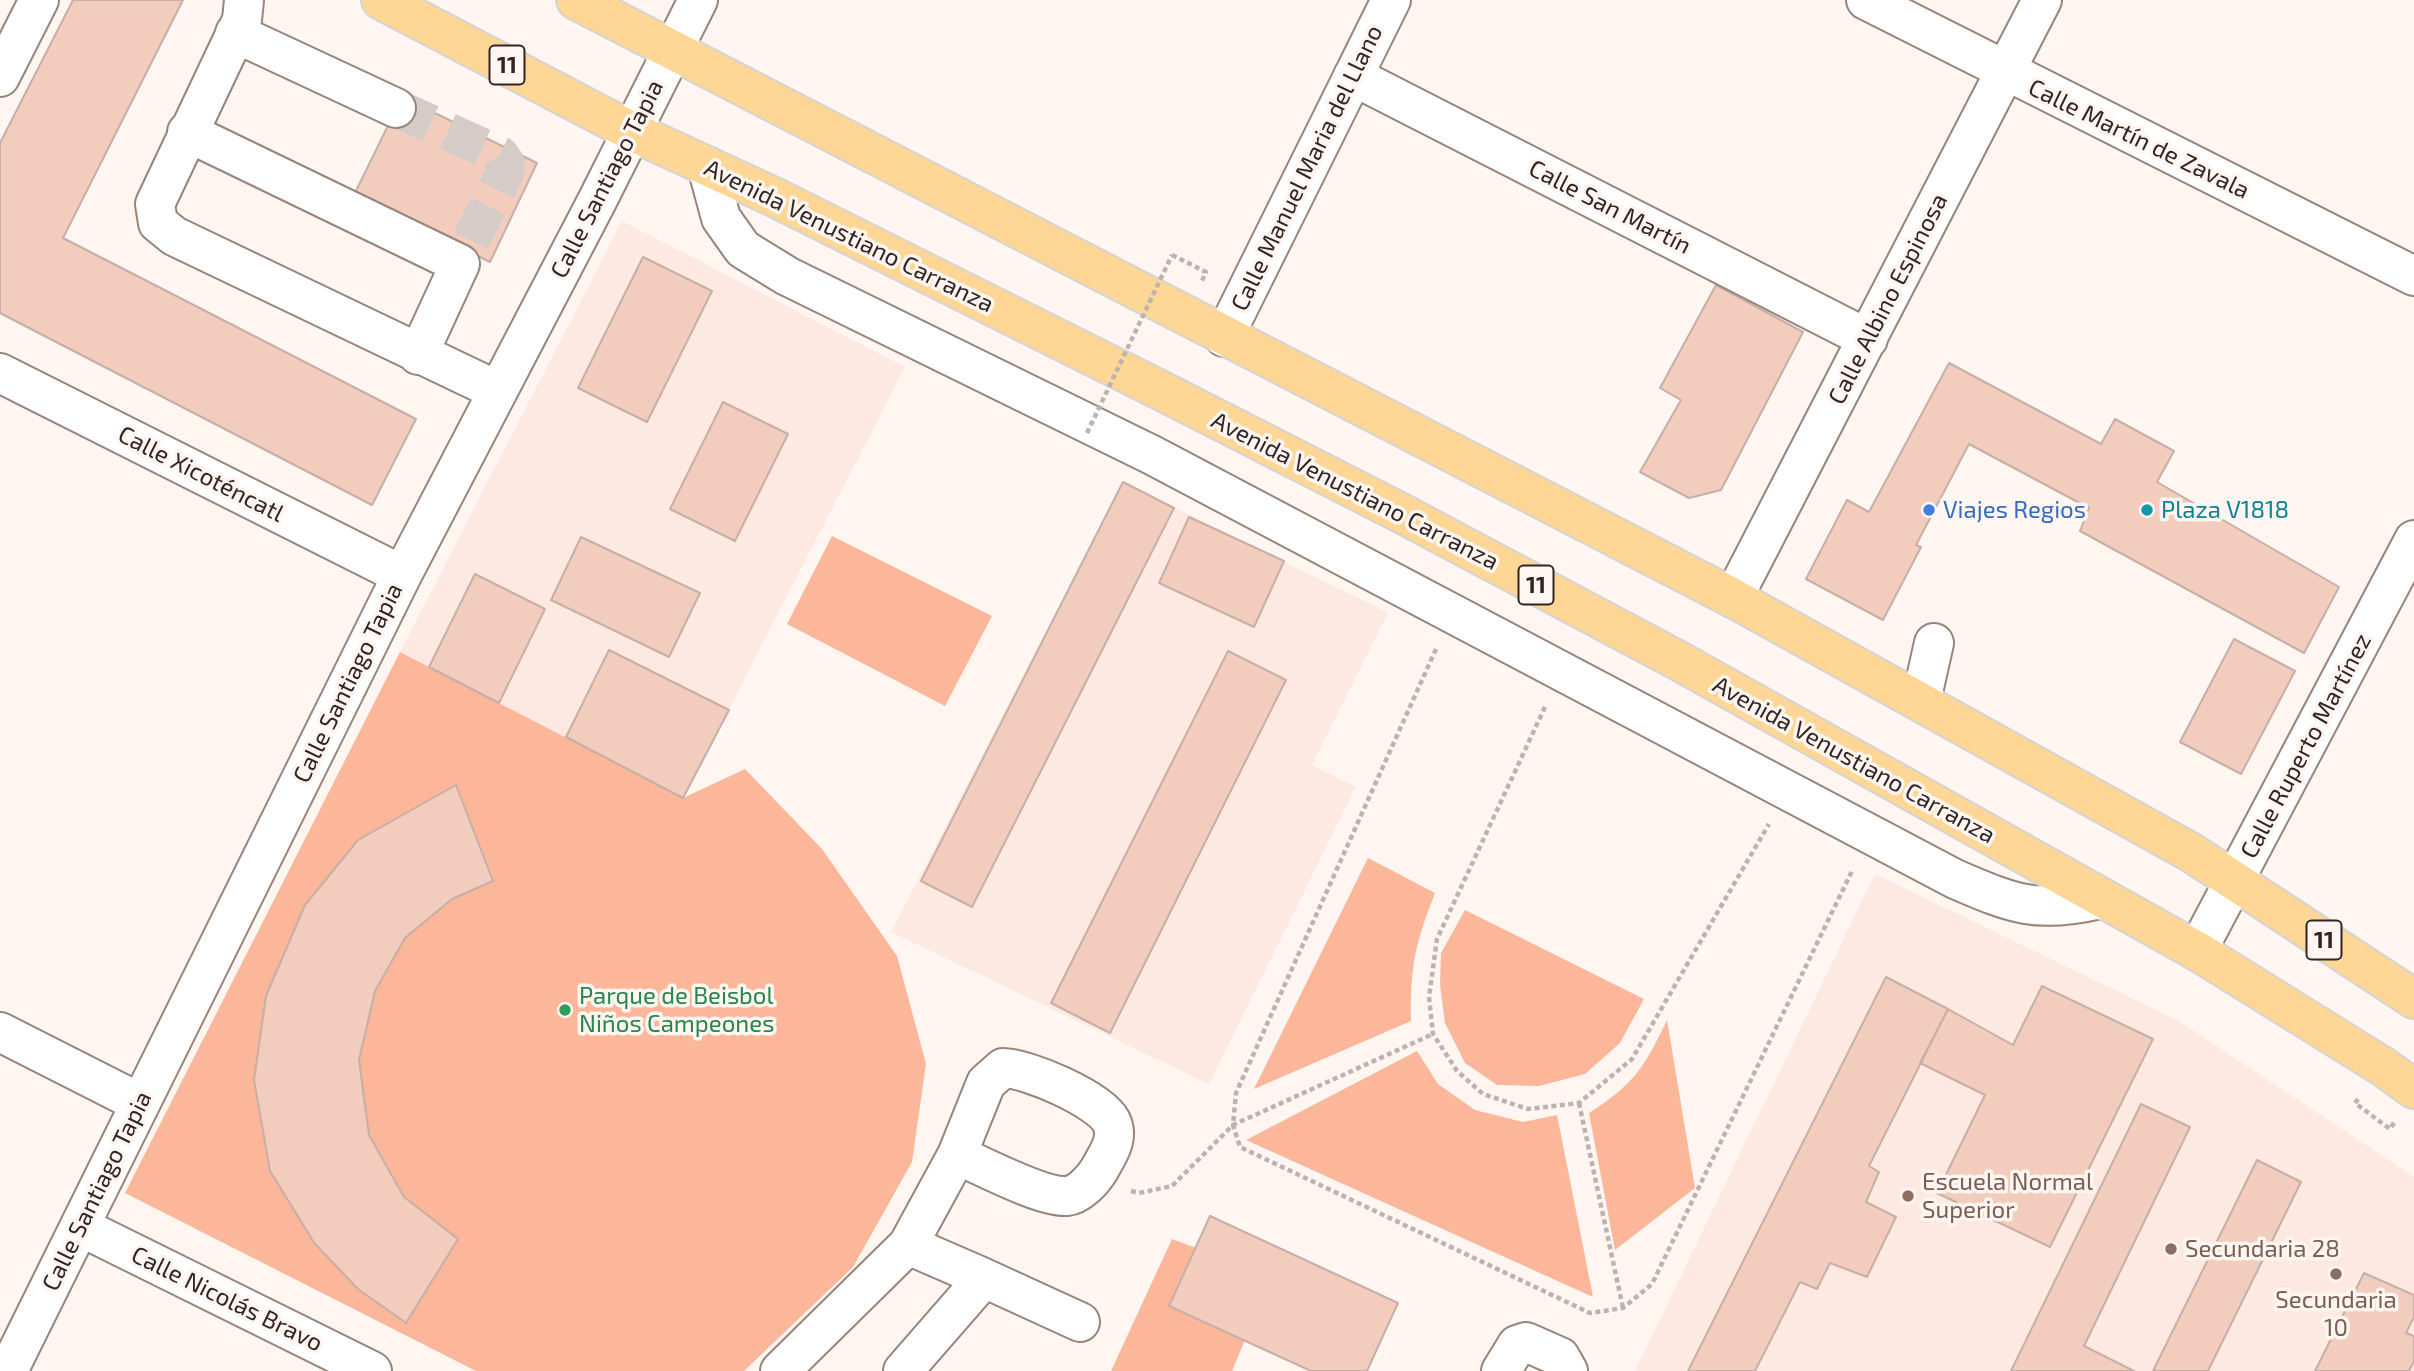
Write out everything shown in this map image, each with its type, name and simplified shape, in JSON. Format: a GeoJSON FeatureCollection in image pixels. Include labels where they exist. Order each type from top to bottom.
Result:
{"type":"FeatureCollection","features":[{"type":"Feature","properties":{"kind":"main road","name":"Avenida Venustiano Carranza"},"geometry":{"type":"LineString","coordinates":[[381,0],[631,131],[707,166],[1413,519],[1679,661],[2197,951],[2382,1066],[2414,1089]]}},
{"type":"Feature","properties":{"kind":"main road","name":"11"},"geometry":{"type":"LineString","coordinates":[[576,0],[1733,598],[1921,701],[2235,880],[2414,999]]}},
{"type":"Feature","properties":{"kind":"street"},"geometry":{"type":"LineString","coordinates":[[0,77],[38,0]]}},
{"type":"Feature","properties":{"kind":"street","name":"Calle Santiago Tapia"},"geometry":{"type":"LineString","coordinates":[[8,1371],[402,575],[698,0]]}},
{"type":"Feature","properties":{"kind":"street","name":"Calle Manuel Maria del Llano"},"geometry":{"type":"LineString","coordinates":[[1224,337],[1391,0]]}},
{"type":"Feature","properties":{"kind":"street","name":"Calle Martín de Zavala"},"geometry":{"type":"LineString","coordinates":[[1866,0],[2006,73],[2414,276]]}},
{"type":"Feature","properties":{"kind":"street","name":"Calle Albino Espinosa"},"geometry":{"type":"LineString","coordinates":[[1733,598],[2042,0]]}},
{"type":"Feature","properties":{"kind":"street"},"geometry":{"type":"LineString","coordinates":[[396,108],[240,16],[155,204],[159,223],[174,236],[498,391]]}},
{"type":"Feature","properties":{"kind":"street","name":"Calle San Martín"},"geometry":{"type":"LineString","coordinates":[[1353,76],[1868,339]]}},
{"type":"Feature","properties":{"kind":"street"},"geometry":{"type":"LineString","coordinates":[[187,132],[463,257],[418,355]]}},
{"type":"Feature","properties":{"kind":"street"},"geometry":{"type":"LineString","coordinates":[[707,166],[721,218],[743,249],[787,276],[1152,455],[1955,879],[2007,901],[2030,906],[2066,907],[2100,899]]}},
{"type":"Feature","properties":{"kind":"street","name":"Calle Xicoténcatl"},"geometry":{"type":"LineString","coordinates":[[0,373],[402,575]]}},
{"type":"Feature","properties":{"kind":"street","name":"Calle Ruperto Martínez"},"geometry":{"type":"LineString","coordinates":[[2197,951],[2414,540]]}},
{"type":"Feature","properties":{"kind":"street"},"geometry":{"type":"LineString","coordinates":[[1921,701],[1934,643]]}},
{"type":"Feature","properties":{"kind":"street"},"geometry":{"type":"LineString","coordinates":[[0,1032],[140,1103]]}},
{"type":"Feature","properties":{"kind":"street"},"geometry":{"type":"LineString","coordinates":[[780,1371],[908,1245],[957,1155],[986,1083],[1003,1068],[1018,1068],[1095,1103],[1111,1121],[1114,1143],[1093,1180],[1070,1196],[1051,1195],[957,1155]]}},
{"type":"Feature","properties":{"kind":"street","name":"Calle Nicolás Bravo"},"geometry":{"type":"LineString","coordinates":[[81,1227],[372,1371]]}},
{"type":"Feature","properties":{"kind":"street"},"geometry":{"type":"LineString","coordinates":[[908,1245],[1080,1322]]}},
{"type":"Feature","properties":{"kind":"street"},"geometry":{"type":"LineString","coordinates":[[903,1371],[984,1278]]}},
{"type":"Feature","properties":{"kind":"street"},"geometry":{"type":"LineString","coordinates":[[1501,1371],[1517,1345],[1526,1342],[1560,1357],[1568,1371]]}},
{"type":"Feature","properties":{"kind":"path"},"geometry":{"type":"LineString","coordinates":[[1087,433],[1172,255]]}},
{"type":"Feature","properties":{"kind":"path"},"geometry":{"type":"LineString","coordinates":[[1452,614],[1236,1093],[1233,1125],[1240,1147],[1590,1313],[1623,1308],[1652,1284],[1871,833]]}},
{"type":"Feature","properties":{"kind":"path"},"geometry":{"type":"LineString","coordinates":[[1562,671],[1437,939],[1429,997],[1433,1034],[1457,1071],[1483,1094],[1528,1109],[1579,1103],[1632,1059],[1789,790]]}},
{"type":"Feature","properties":{"kind":"path"},"geometry":{"type":"LineString","coordinates":[[1093,1180],[1139,1193],[1172,1186],[1233,1125],[1433,1034]]}},
{"type":"Feature","properties":{"kind":"path"},"geometry":{"type":"LineString","coordinates":[[1579,1103],[1623,1308]]}},
{"type":"Feature","properties":{"kind":"shaded area"},"geometry":{"type":"Polygon","coordinates":[[[622,221],[905,367],[683,798],[400,652],[622,221]]]}},
{"type":"Feature","properties":{"kind":"shaded area"},"geometry":{"type":"Polygon","coordinates":[[[1123,482],[1388,613],[1312,765],[1356,787],[1209,1084],[891,932],[1123,482]]]}},
{"type":"Feature","properties":{"kind":"shaded area"},"geometry":{"type":"Polygon","coordinates":[[[832,536],[992,616],[945,706],[787,624],[832,536]]]}},
{"type":"Feature","properties":{"kind":"shaded area","name":"Parque de Beisbol Niños Campeones"},"geometry":{"type":"Polygon","coordinates":[[[400,652],[683,798],[745,769],[822,849],[897,956],[926,1064],[912,1162],[853,1267],[744,1371],[476,1371],[125,1193],[400,652]]]}},
{"type":"Feature","properties":{"kind":"shaded area"},"geometry":{"type":"Polygon","coordinates":[[[1368,858],[1435,893],[1415,956],[1411,1021],[1254,1089],[1368,858]]]}},
{"type":"Feature","properties":{"kind":"shaded area","name":"Escuela Normal Superior"},"geometry":{"type":"Polygon","coordinates":[[[1875,874],[2179,1021],[2414,1177],[2414,1371],[1635,1371],[1875,874]]]}},
{"type":"Feature","properties":{"kind":"shaded area"},"geometry":{"type":"Polygon","coordinates":[[[1465,910],[1644,999],[1620,1043],[1585,1074],[1539,1086],[1497,1085],[1465,1063],[1445,1023],[1440,984],[1441,953],[1465,910]]]}},
{"type":"Feature","properties":{"kind":"shaded area"},"geometry":{"type":"Polygon","coordinates":[[[1667,1020],[1695,1188],[1615,1250],[1589,1113],[1617,1093],[1636,1074],[1667,1020]]]}},
{"type":"Feature","properties":{"kind":"shaded area"},"geometry":{"type":"Polygon","coordinates":[[[1417,1051],[1438,1084],[1475,1110],[1523,1122],[1557,1115],[1593,1297],[1246,1140],[1417,1051]]]}},
{"type":"Feature","properties":{"kind":"shaded area"},"geometry":{"type":"Polygon","coordinates":[[[1172,1239],[1196,1248],[1245,1340],[1232,1371],[1111,1371],[1172,1239]]]}},
{"type":"Feature","properties":{"kind":"building"},"geometry":{"type":"Polygon","coordinates":[[[73,0],[183,0],[63,238],[416,419],[372,505],[0,313],[0,143],[73,0]]]}},
{"type":"Feature","properties":{"kind":"building"},"geometry":{"type":"Polygon","coordinates":[[[402,97],[537,163],[490,262],[354,195],[402,97]]]}},
{"type":"Feature","properties":{"kind":"building"},"geometry":{"type":"Polygon","coordinates":[[[643,257],[712,291],[647,422],[578,388],[643,257]]]}},
{"type":"Feature","properties":{"kind":"building"},"geometry":{"type":"Polygon","coordinates":[[[1716,285],[1803,332],[1721,490],[1689,498],[1640,472],[1681,400],[1660,388],[1716,285]]]}},
{"type":"Feature","properties":{"kind":"building","name":"Plaza V1818"},"geometry":{"type":"Polygon","coordinates":[[[1949,363],[2101,444],[2115,419],[2174,451],[2157,482],[2339,587],[2304,653],[2080,531],[2089,508],[1969,444],[1916,545],[1921,547],[1883,620],[1806,579],[1847,500],[1869,512],[1949,363]]]}},
{"type":"Feature","properties":{"kind":"building"},"geometry":{"type":"Polygon","coordinates":[[[723,402],[788,434],[735,541],[670,509],[723,402]]]}},
{"type":"Feature","properties":{"kind":"building"},"geometry":{"type":"Polygon","coordinates":[[[1123,482],[1174,508],[972,907],[921,881],[1123,482]]]}},
{"type":"Feature","properties":{"kind":"building"},"geometry":{"type":"Polygon","coordinates":[[[1189,517],[1284,561],[1254,627],[1159,583],[1189,517]]]}},
{"type":"Feature","properties":{"kind":"building"},"geometry":{"type":"Polygon","coordinates":[[[581,537],[700,593],[669,657],[551,600],[581,537]]]}},
{"type":"Feature","properties":{"kind":"building"},"geometry":{"type":"Polygon","coordinates":[[[475,574],[545,609],[499,703],[429,667],[475,574]]]}},
{"type":"Feature","properties":{"kind":"building"},"geometry":{"type":"Polygon","coordinates":[[[2234,639],[2295,671],[2241,774],[2180,742],[2234,639]]]}},
{"type":"Feature","properties":{"kind":"building"},"geometry":{"type":"Polygon","coordinates":[[[609,650],[729,710],[683,798],[566,737],[609,650]]]}},
{"type":"Feature","properties":{"kind":"building"},"geometry":{"type":"Polygon","coordinates":[[[1228,651],[1286,680],[1110,1033],[1051,1003],[1228,651]]]}},
{"type":"Feature","properties":{"kind":"building"},"geometry":{"type":"Polygon","coordinates":[[[456,785],[493,881],[452,899],[405,938],[375,991],[359,1060],[369,1135],[404,1197],[458,1239],[406,1323],[358,1289],[315,1244],[270,1171],[254,1080],[266,996],[305,905],[358,840],[456,785]]]}},
{"type":"Feature","properties":{"kind":"building"},"geometry":{"type":"Polygon","coordinates":[[[1886,977],[1948,1009],[1869,1166],[1879,1172],[1866,1202],[1896,1217],[1867,1277],[1830,1263],[1817,1289],[1800,1282],[1755,1371],[1688,1371],[1886,977]]]}},
{"type":"Feature","properties":{"kind":"building"},"geometry":{"type":"Polygon","coordinates":[[[2042,986],[2153,1039],[2050,1247],[1937,1193],[1985,1095],[1920,1063],[1948,1009],[2013,1045],[2042,986]]]}},
{"type":"Feature","properties":{"kind":"building"},"geometry":{"type":"Polygon","coordinates":[[[2141,1104],[2190,1127],[2084,1346],[2134,1371],[2011,1371],[2141,1104]]]}},
{"type":"Feature","properties":{"kind":"building"},"geometry":{"type":"Polygon","coordinates":[[[2257,1160],[2301,1182],[2208,1371],[2153,1371],[2257,1160]]]}},
{"type":"Feature","properties":{"kind":"building"},"geometry":{"type":"Polygon","coordinates":[[[1210,1216],[1398,1303],[1367,1371],[1311,1371],[1169,1306],[1210,1216]]]}},
{"type":"Feature","properties":{"kind":"building"},"geometry":{"type":"Polygon","coordinates":[[[2364,1273],[2414,1295],[2414,1317],[2406,1333],[2414,1336],[2414,1361],[2409,1371],[2315,1371],[2364,1273]]]}},
{"type":"Feature","properties":{"kind":"tunnel"},"geometry":{"type":"LineString","coordinates":[[396,108],[500,155],[505,162],[505,172],[466,250]]}},
{"type":"Feature","properties":{"kind":"place","name":"Viajes Regios"},"geometry":{"type":"Point","coordinates":[1929,510]}},
{"type":"Feature","properties":{"kind":"place","name":"Plaza V1818"},"geometry":{"type":"Point","coordinates":[2147,510]}},
{"type":"Feature","properties":{"kind":"place","name":"Parque de Beisbol Niños Campeones"},"geometry":{"type":"Point","coordinates":[565,1010]}},
{"type":"Feature","properties":{"kind":"place","name":"Escuela Normal Superior"},"geometry":{"type":"Point","coordinates":[1908,1196]}},
{"type":"Feature","properties":{"kind":"place","name":"Secundaria 28"},"geometry":{"type":"Point","coordinates":[2171,1249]}},
{"type":"Feature","properties":{"kind":"place","name":"Secundaria 10"},"geometry":{"type":"Point","coordinates":[2336,1274]}}]}
